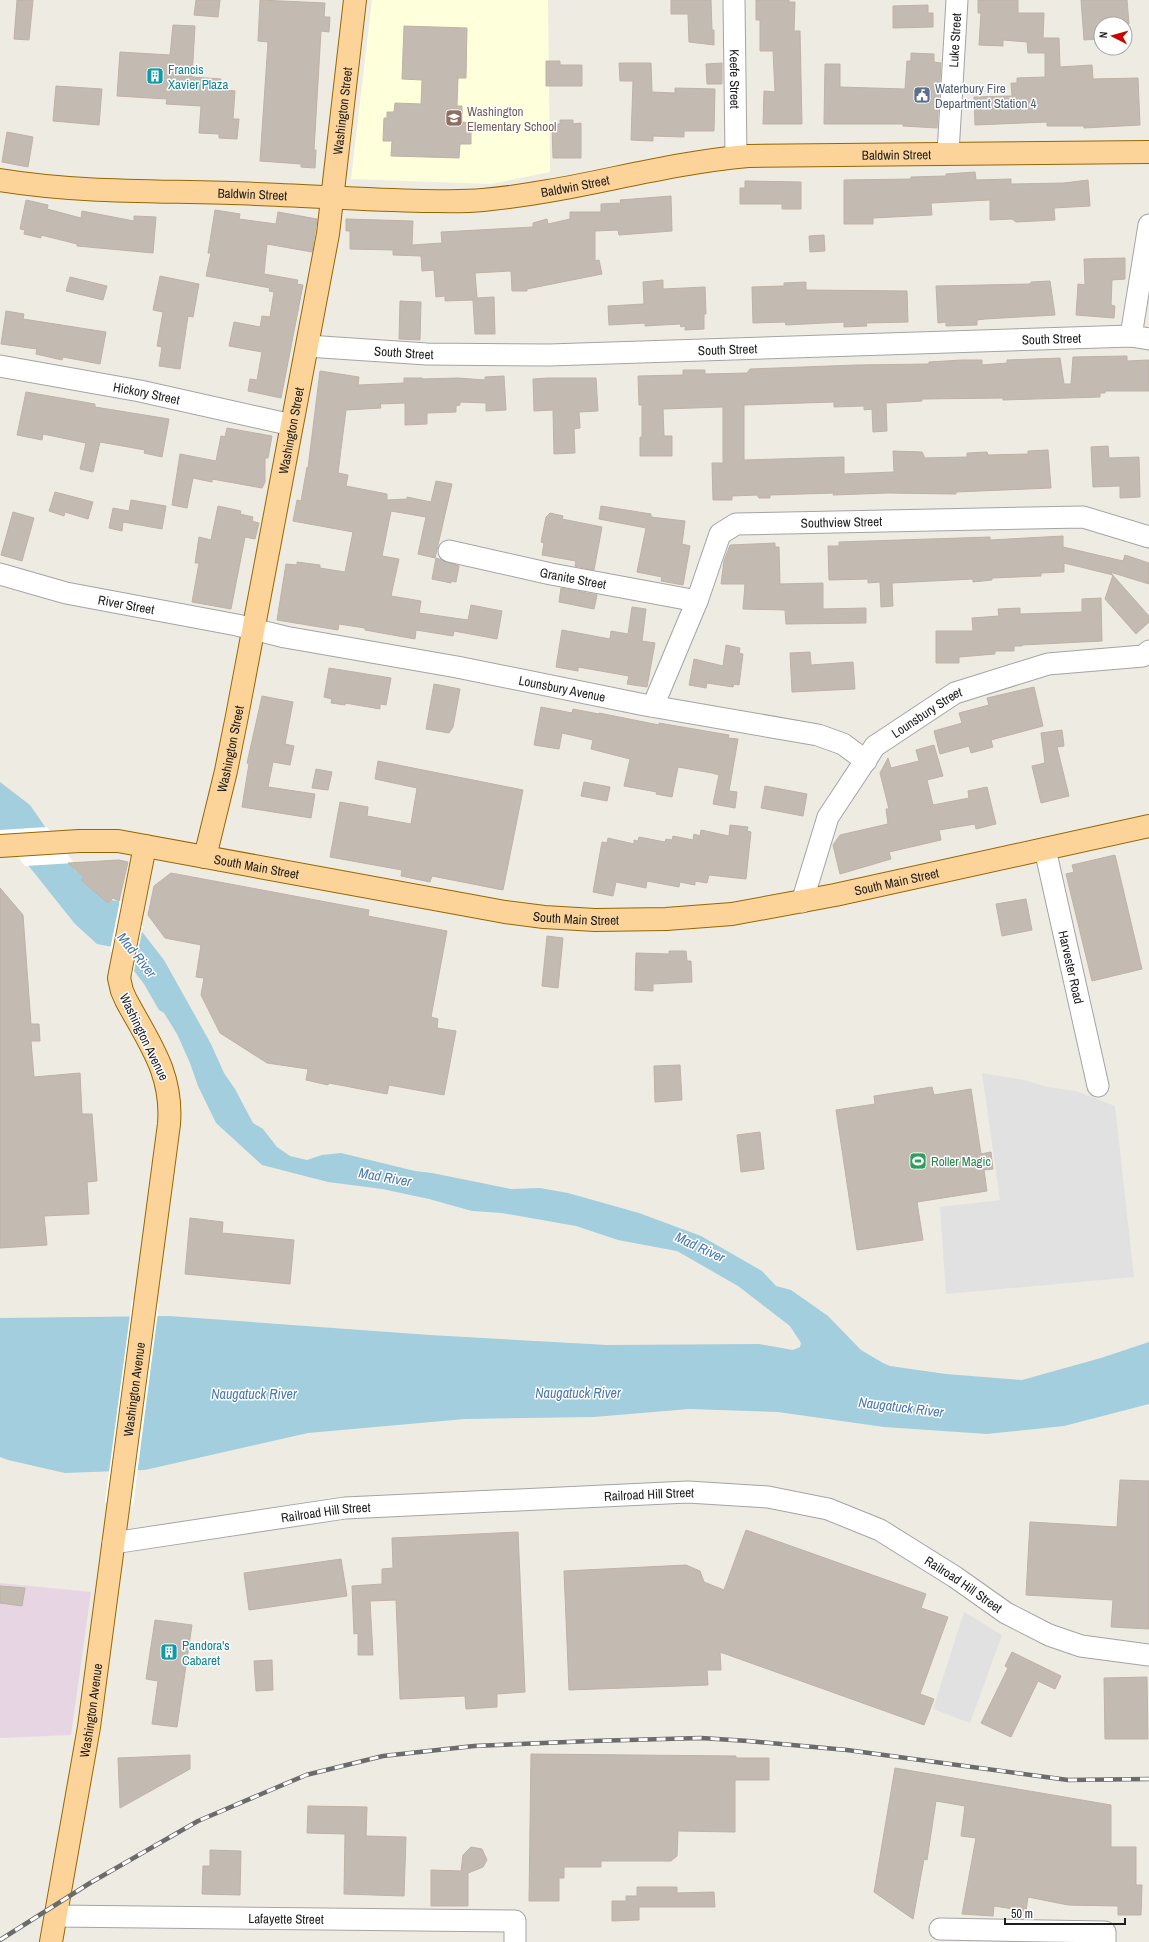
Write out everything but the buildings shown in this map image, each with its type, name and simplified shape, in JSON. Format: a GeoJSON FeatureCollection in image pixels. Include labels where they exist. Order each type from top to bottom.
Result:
{"type":"FeatureCollection","features":[{"type":"Feature","properties":{"kind":"main road","name":"Washington Street"},"geometry":{"type":"LineString","coordinates":[[205,857],[226,771],[328,234],[356,0]]}},
{"type":"Feature","properties":{"kind":"main road","name":"Baldwin Street"},"geometry":{"type":"LineString","coordinates":[[0,180],[84,190],[226,192],[333,198],[456,201],[488,199],[541,192],[693,162],[736,157],[777,155],[1149,152]]}},
{"type":"Feature","properties":{"kind":"main road","name":"South Main Street"},"geometry":{"type":"LineString","coordinates":[[5,846],[58,842],[118,841],[469,906],[561,918],[620,920],[698,917],[802,902],[1149,826]]}},
{"type":"Feature","properties":{"kind":"main road","name":"Washington Avenue"},"geometry":{"type":"LineString","coordinates":[[52,1942],[89,1727],[169,1124],[170,1099],[162,1068],[122,990],[119,978],[145,846]]}},
{"type":"Feature","properties":{"kind":"street","name":"Keefe Street"},"geometry":{"type":"LineString","coordinates":[[734,0],[736,157]]}},
{"type":"Feature","properties":{"kind":"street","name":"Luke Street"},"geometry":{"type":"LineString","coordinates":[[948,153],[957,0]]}},
{"type":"Feature","properties":{"kind":"street"},"geometry":{"type":"LineString","coordinates":[[1140,338],[1149,225]]}},
{"type":"Feature","properties":{"kind":"street","name":"South Street"},"geometry":{"type":"LineString","coordinates":[[307,346],[427,354],[549,355],[1140,338]]}},
{"type":"Feature","properties":{"kind":"street","name":"Hickory Street"},"geometry":{"type":"LineString","coordinates":[[0,366],[140,391],[292,425]]}},
{"type":"Feature","properties":{"kind":"street","name":"Southview Street"},"geometry":{"type":"LineString","coordinates":[[653,706],[697,601],[720,534],[736,524],[748,522],[1083,517],[1149,537]]}},
{"type":"Feature","properties":{"kind":"street","name":"Granite Street"},"geometry":{"type":"LineString","coordinates":[[449,551],[551,574],[697,601]]}},
{"type":"Feature","properties":{"kind":"street","name":"River Street"},"geometry":{"type":"LineString","coordinates":[[0,574],[66,593],[253,629]]}},
{"type":"Feature","properties":{"kind":"street","name":"Lounsbury Avenue"},"geometry":{"type":"LineString","coordinates":[[253,629],[285,637],[457,667],[653,706],[828,737],[850,748],[866,761]]}},
{"type":"Feature","properties":{"kind":"street","name":"Lounsbury Street"},"geometry":{"type":"LineString","coordinates":[[802,902],[828,818],[875,746],[955,693],[1048,664],[1143,656],[1149,650]]}},
{"type":"Feature","properties":{"kind":"street","name":"Harvester Road"},"geometry":{"type":"LineString","coordinates":[[1045,849],[1098,1086]]}},
{"type":"Feature","properties":{"kind":"street","name":"Railroad Hill Street"},"geometry":{"type":"LineString","coordinates":[[113,1543],[345,1508],[688,1492],[768,1497],[828,1509],[880,1530],[1006,1613],[1049,1635],[1081,1646],[1149,1654]]}},
{"type":"Feature","properties":{"kind":"street","name":"Lafayette Street"},"geometry":{"type":"LineString","coordinates":[[56,1916],[515,1921],[515,1942]]}},
{"type":"Feature","properties":{"kind":"street"},"geometry":{"type":"LineString","coordinates":[[940,1929],[1105,1932],[1105,1942]]}},
{"type":"Feature","properties":{"kind":"shaded area","name":"Washington Elementary School"},"geometry":{"type":"Polygon","coordinates":[[[372,0],[548,0],[550,172],[491,184],[351,179],[372,0]]]}},
{"type":"Feature","properties":{"kind":"shaded area"},"geometry":{"type":"Polygon","coordinates":[[[982,1073],[1024,1080],[1047,1087],[1076,1091],[1115,1106],[1134,1277],[946,1294],[940,1207],[1000,1200],[982,1073]]]}},
{"type":"Feature","properties":{"kind":"shaded area"},"geometry":{"type":"Polygon","coordinates":[[[0,1583],[91,1592],[71,1735],[0,1738],[0,1583]]]}},
{"type":"Feature","properties":{"kind":"shaded area"},"geometry":{"type":"Polygon","coordinates":[[[964,1612],[1002,1635],[970,1723],[933,1709],[964,1612]]]}},
{"type":"Feature","properties":{"kind":"water"},"geometry":{"type":"Polygon","coordinates":[[[0,782],[30,805],[75,870],[84,877],[81,880],[108,902],[111,900],[118,901],[164,960],[211,1044],[224,1073],[235,1089],[253,1123],[263,1129],[277,1147],[290,1156],[307,1160],[322,1155],[341,1153],[415,1171],[511,1189],[540,1188],[568,1193],[639,1213],[701,1236],[762,1271],[776,1286],[791,1290],[828,1316],[861,1350],[890,1366],[946,1374],[1022,1380],[1101,1358],[1149,1342],[1149,1404],[1064,1426],[987,1434],[884,1427],[778,1412],[689,1409],[594,1417],[465,1419],[308,1433],[145,1470],[65,1473],[0,1457],[0,1318],[169,1316],[430,1335],[607,1345],[759,1344],[793,1350],[800,1347],[801,1343],[790,1326],[738,1286],[677,1251],[618,1240],[576,1226],[502,1213],[472,1211],[429,1199],[382,1189],[328,1182],[262,1165],[216,1123],[198,1086],[177,1034],[164,1013],[159,1010],[144,984],[134,971],[113,947],[97,944],[75,924],[0,830],[0,782]]]}},
{"type":"Feature","properties":{"kind":"pier"},"geometry":{"type":"Polygon","coordinates":[[[47,827],[74,863],[25,866],[0,833],[0,830],[47,827]]]}},
{"type":"Feature","properties":{"kind":"pier"},"geometry":{"type":"Polygon","coordinates":[[[120,900],[143,926],[133,976],[110,950],[120,900]]]}},
{"type":"Feature","properties":{"kind":"pier"},"geometry":{"type":"Polygon","coordinates":[[[132,1300],[159,1304],[133,1506],[105,1502],[132,1300]]]}},
{"type":"Feature","properties":{"kind":"railway"},"geometry":{"type":"LineString","coordinates":[[0,1940],[90,1883],[198,1821],[306,1775],[383,1756],[474,1746],[701,1738],[847,1750],[1068,1780],[1149,1779]]}},
{"type":"Feature","properties":{"kind":"place","name":"Francis Xavier Plaza"},"geometry":{"type":"Point","coordinates":[155,76]}},
{"type":"Feature","properties":{"kind":"place","name":"Waterbury Fire Department Station 4"},"geometry":{"type":"Point","coordinates":[922,95]}},
{"type":"Feature","properties":{"kind":"place","name":"Washington Elementary School"},"geometry":{"type":"Point","coordinates":[454,118]}},
{"type":"Feature","properties":{"kind":"place","name":"Roller Magic"},"geometry":{"type":"Point","coordinates":[918,1161]}},
{"type":"Feature","properties":{"kind":"place","name":"Pandora's Cabaret"},"geometry":{"type":"Point","coordinates":[169,1652]}},
{"type":"Feature","properties":{"kind":"water label","name":"Mad River"},"geometry":{"type":"Point","coordinates":[137,955]}},
{"type":"Feature","properties":{"kind":"water label","name":"Mad River"},"geometry":{"type":"Point","coordinates":[385,1177]}},
{"type":"Feature","properties":{"kind":"water label","name":"Mad River"},"geometry":{"type":"Point","coordinates":[700,1247]}},
{"type":"Feature","properties":{"kind":"water label","name":"Naugatuck River"},"geometry":{"type":"Point","coordinates":[578,1393]}},
{"type":"Feature","properties":{"kind":"water label","name":"Naugatuck River"},"geometry":{"type":"Point","coordinates":[254,1394]}},
{"type":"Feature","properties":{"kind":"water label","name":"Naugatuck River"},"geometry":{"type":"Point","coordinates":[901,1407]}}]}
